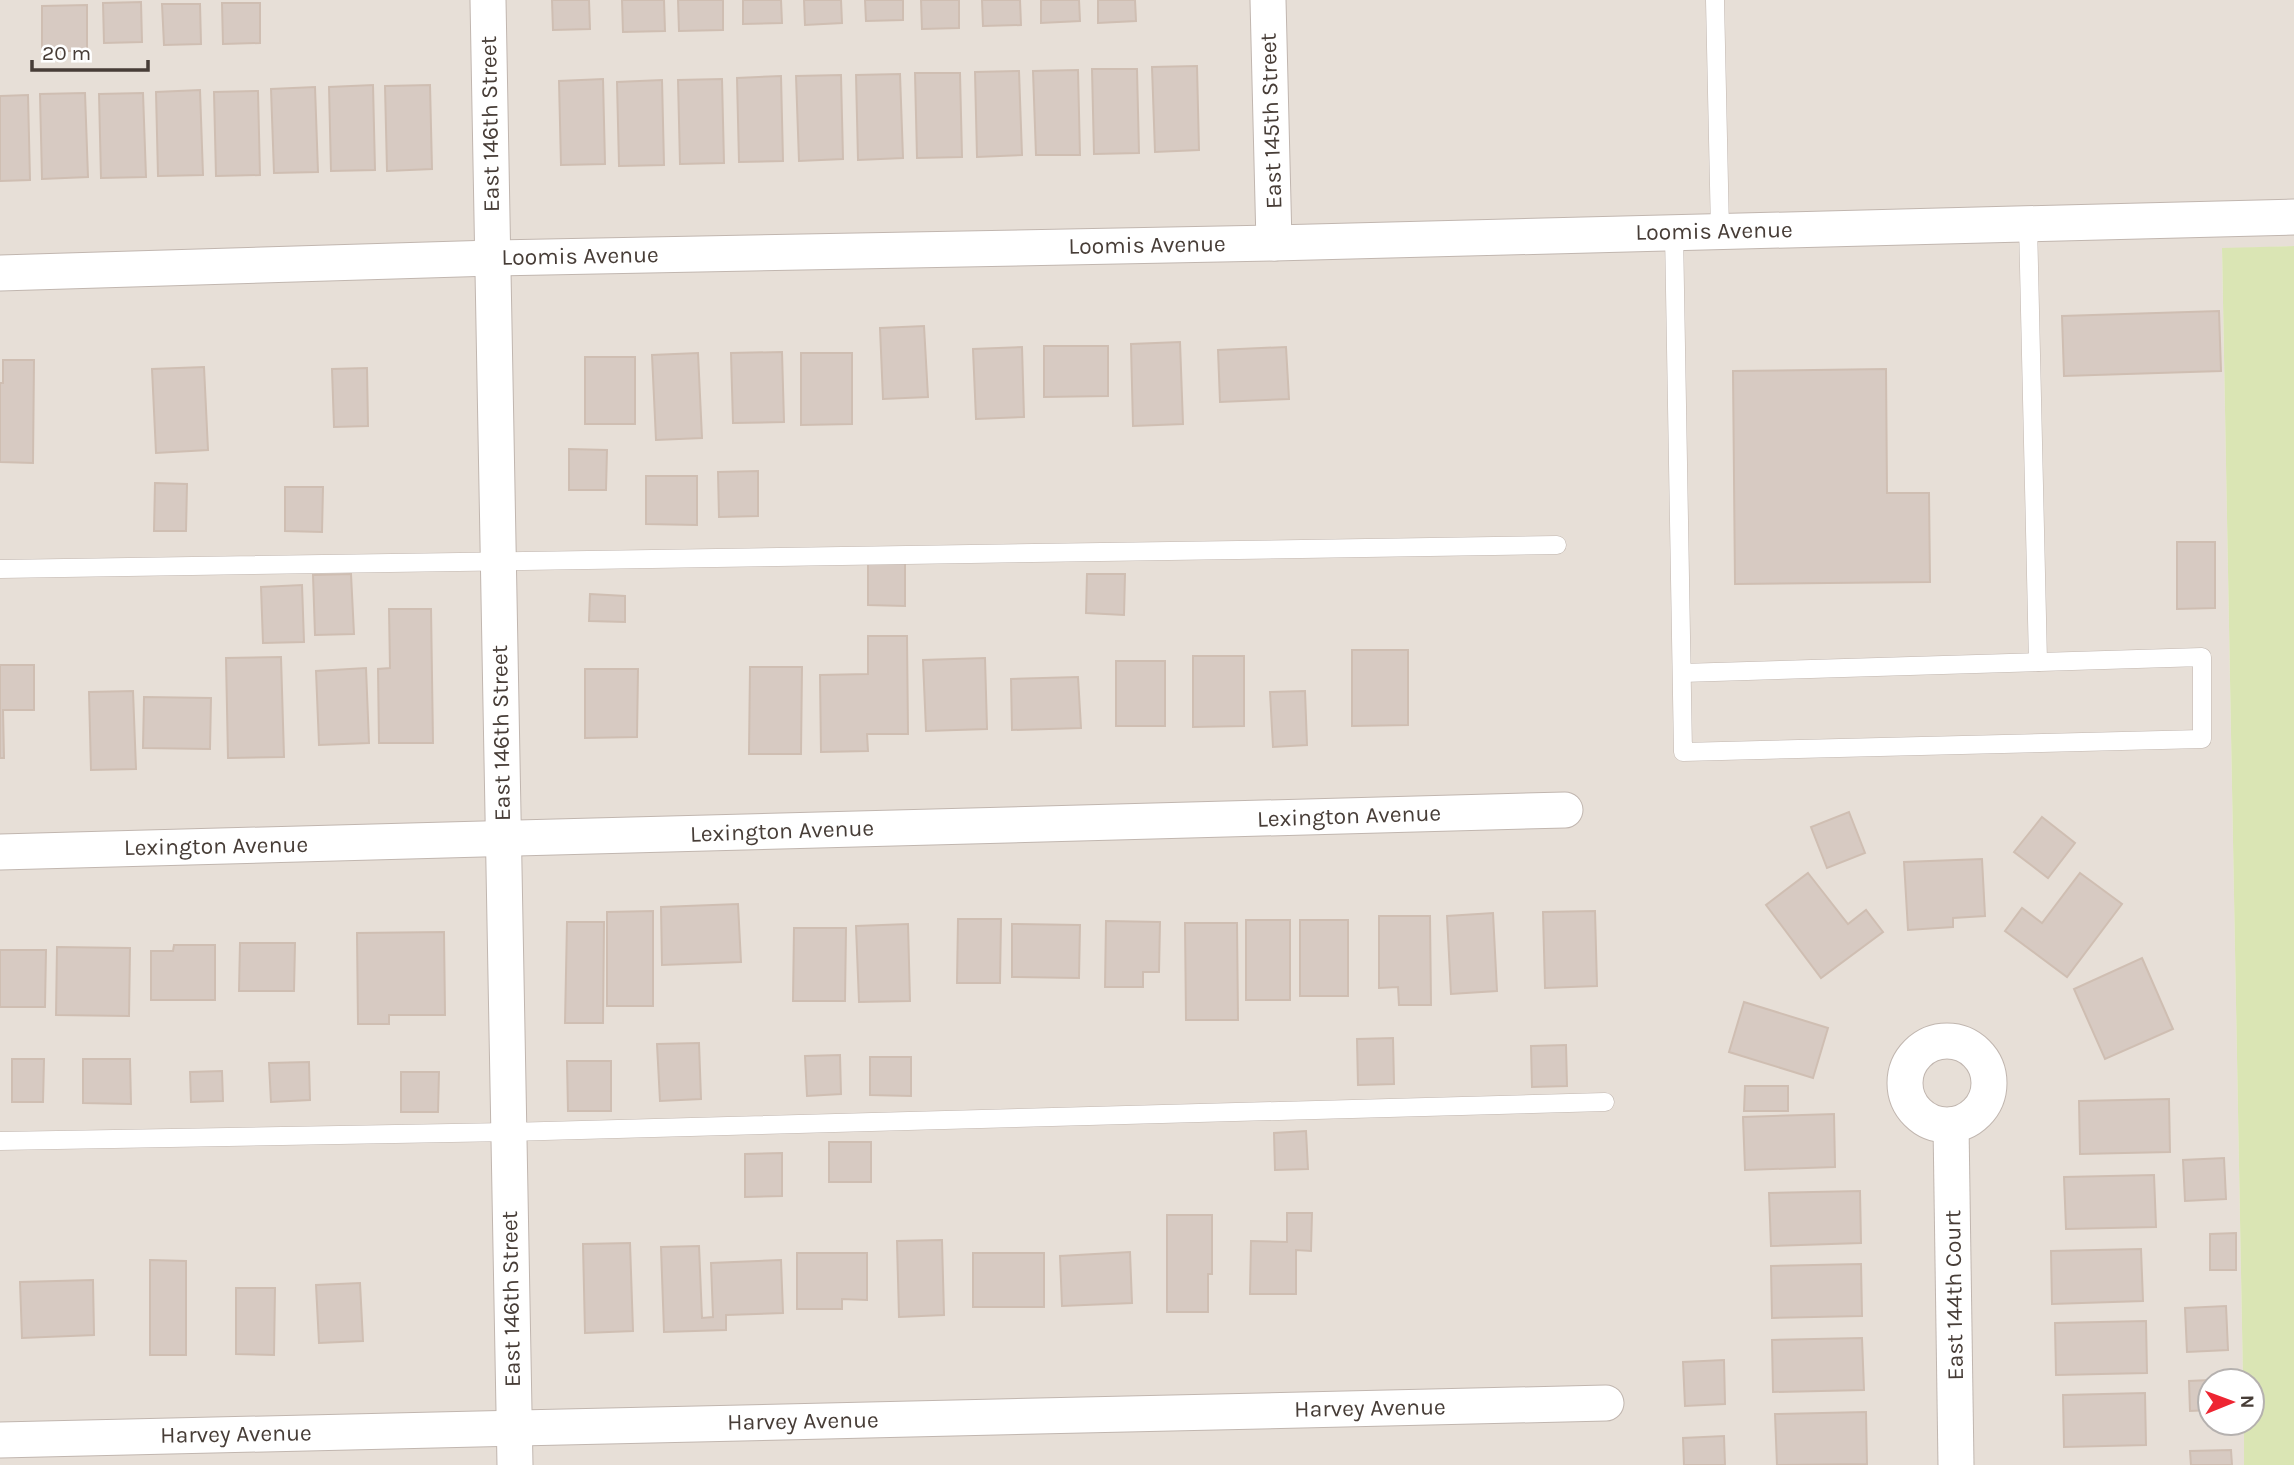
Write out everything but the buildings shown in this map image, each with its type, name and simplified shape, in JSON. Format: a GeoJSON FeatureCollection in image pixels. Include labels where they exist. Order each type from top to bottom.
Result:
{"type":"FeatureCollection","features":[{"type":"Feature","properties":{"kind":"street","name":"East 146th Street"},"geometry":{"type":"LineString","coordinates":[[488,0],[514,1465]]}},
{"type":"Feature","properties":{"kind":"street","name":"East 145th Street"},"geometry":{"type":"LineString","coordinates":[[1268,0],[1274,243]]}},
{"type":"Feature","properties":{"kind":"street","name":"Loomis Avenue"},"geometry":{"type":"LineString","coordinates":[[0,273],[493,258],[1274,243],[2294,217]]}},
{"type":"Feature","properties":{"kind":"street","name":"Lexington Avenue"},"geometry":{"type":"LineString","coordinates":[[0,852],[1565,810]]}},
{"type":"Feature","properties":{"kind":"street","name":"East 144th Court"},"geometry":{"type":"LineString","coordinates":[[1951,1125],[1956,1465]]}},
{"type":"Feature","properties":{"kind":"street","name":"Harvey Avenue"},"geometry":{"type":"LineString","coordinates":[[0,1440],[1606,1403]]}},
{"type":"Feature","properties":{"kind":"lane"},"geometry":{"type":"LineString","coordinates":[[1715,0],[1720,230]]}},
{"type":"Feature","properties":{"kind":"lane"},"geometry":{"type":"LineString","coordinates":[[2028,223],[2038,662]]}},
{"type":"Feature","properties":{"kind":"lane"},"geometry":{"type":"LineString","coordinates":[[1674,232],[1682,673],[1684,752],[2202,739],[2202,657],[1682,673]]}},
{"type":"Feature","properties":{"kind":"lane"},"geometry":{"type":"LineString","coordinates":[[0,569],[1557,545]]}},
{"type":"Feature","properties":{"kind":"lane"},"geometry":{"type":"LineString","coordinates":[[0,1141],[508,1132],[1605,1102]]}},
{"type":"Feature","properties":{"kind":"shaded area"},"geometry":{"type":"Polygon","coordinates":[[[0,0],[2294,0],[2294,246],[2222,249],[2243,1367],[2196,1367],[2196,1437],[2244,1437],[2244,1465],[0,1465],[0,0]]]}},
{"type":"Feature","properties":{"kind":"green space"},"geometry":{"type":"Polygon","coordinates":[[[2294,246],[2294,1465],[2244,1465],[2244,1437],[2266,1437],[2266,1367],[2243,1367],[2222,248],[2294,246]]]}}]}
